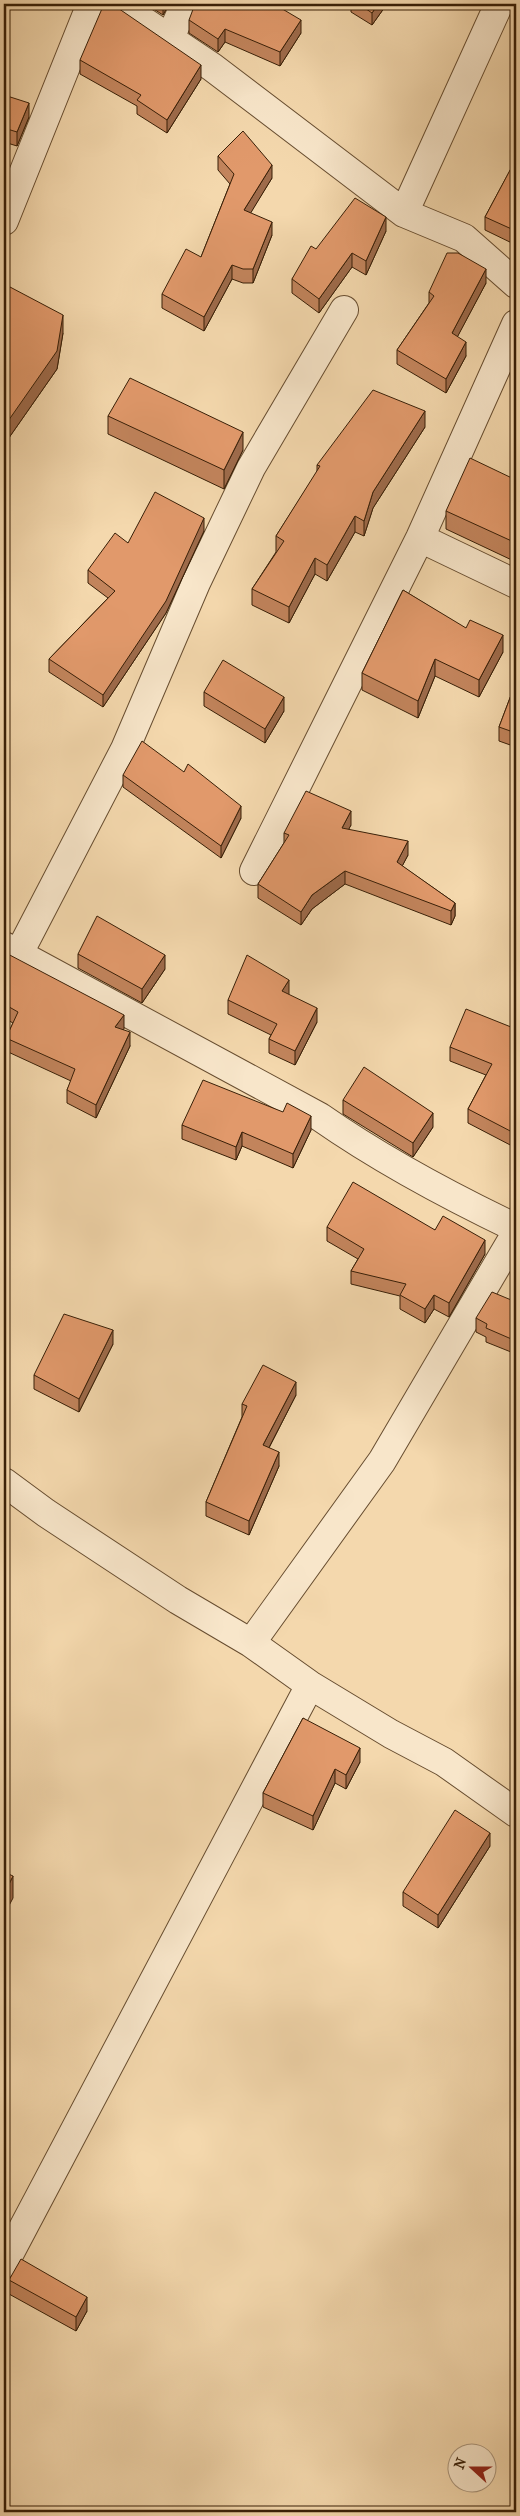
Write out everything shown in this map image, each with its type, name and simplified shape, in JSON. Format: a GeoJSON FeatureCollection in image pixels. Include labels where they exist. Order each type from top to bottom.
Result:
{"type":"FeatureCollection","features":[{"type":"Feature","properties":{"kind":"street"},"geometry":{"type":"LineString","coordinates":[[4,221],[91,4]]}},
{"type":"Feature","properties":{"kind":"street"},"geometry":{"type":"LineString","coordinates":[[118,4],[212,67],[404,213],[464,238],[516,284]]}},
{"type":"Feature","properties":{"kind":"street"},"geometry":{"type":"LineString","coordinates":[[170,38],[185,4]]}},
{"type":"Feature","properties":{"kind":"street"},"geometry":{"type":"LineString","coordinates":[[404,213],[499,4]]}},
{"type":"Feature","properties":{"kind":"street"},"geometry":{"type":"LineString","coordinates":[[344,310],[251,468],[196,583],[125,749],[11,950],[320,1117],[363,1147],[440,1192],[516,1228]]}},
{"type":"Feature","properties":{"kind":"street"},"geometry":{"type":"LineString","coordinates":[[254,871],[420,538],[516,324]]}},
{"type":"Feature","properties":{"kind":"street"},"geometry":{"type":"LineString","coordinates":[[420,538],[516,584]]}},
{"type":"Feature","properties":{"kind":"street"},"geometry":{"type":"LineString","coordinates":[[252,1643],[382,1461],[516,1233]]}},
{"type":"Feature","properties":{"kind":"street"},"geometry":{"type":"LineString","coordinates":[[4,1482],[46,1513],[178,1600],[252,1643],[310,1685],[391,1734],[444,1762],[516,1812]]}},
{"type":"Feature","properties":{"kind":"street"},"geometry":{"type":"LineString","coordinates":[[4,2264],[310,1685]]}},
{"type":"Feature","properties":{"kind":"building"},"geometry":{"type":"Polygon","coordinates":[[[104,4],[112,4],[201,65],[167,120],[137,100],[141,95],[80,60],[104,4]]]}},
{"type":"Feature","properties":{"kind":"building"},"geometry":{"type":"Polygon","coordinates":[[[195,4],[274,4],[301,20],[280,52],[225,29],[218,39],[189,20],[195,4]]]}},
{"type":"Feature","properties":{"kind":"building"},"geometry":{"type":"Polygon","coordinates":[[[359,4],[378,4],[372,13],[359,4]]]}},
{"type":"Feature","properties":{"kind":"building"},"geometry":{"type":"Polygon","coordinates":[[[4,95],[29,103],[17,132],[4,128],[4,95]]]}},
{"type":"Feature","properties":{"kind":"building"},"geometry":{"type":"Polygon","coordinates":[[[243,131],[272,165],[244,210],[272,222],[253,269],[243,269],[232,265],[204,317],[162,294],[186,249],[201,257],[234,174],[218,156],[243,131]]]}},
{"type":"Feature","properties":{"kind":"building"},"geometry":{"type":"Polygon","coordinates":[[[516,159],[516,231],[485,217],[516,159]]]}},
{"type":"Feature","properties":{"kind":"building"},"geometry":{"type":"Polygon","coordinates":[[[355,198],[386,217],[366,261],[352,253],[319,299],[292,279],[311,246],[316,249],[355,198]]]}},
{"type":"Feature","properties":{"kind":"building"},"geometry":{"type":"Polygon","coordinates":[[[447,253],[458,253],[486,269],[452,333],[466,342],[446,379],[397,350],[434,296],[429,292],[447,253]]]}},
{"type":"Feature","properties":{"kind":"building"},"geometry":{"type":"Polygon","coordinates":[[[10,287],[63,315],[57,351],[6,424],[4,423],[4,305],[10,287]]]}},
{"type":"Feature","properties":{"kind":"building"},"geometry":{"type":"Polygon","coordinates":[[[130,378],[243,432],[224,470],[108,416],[130,378]]]}},
{"type":"Feature","properties":{"kind":"building"},"geometry":{"type":"Polygon","coordinates":[[[373,390],[425,411],[373,492],[364,521],[355,516],[327,565],[315,558],[289,607],[252,589],[284,541],[276,536],[320,466],[317,465],[373,390]]]}},
{"type":"Feature","properties":{"kind":"building"},"geometry":{"type":"Polygon","coordinates":[[[470,458],[516,480],[516,543],[446,511],[470,458]]]}},
{"type":"Feature","properties":{"kind":"building"},"geometry":{"type":"Polygon","coordinates":[[[155,492],[204,518],[166,601],[103,695],[49,659],[115,591],[88,570],[115,533],[128,543],[155,492]]]}},
{"type":"Feature","properties":{"kind":"building"},"geometry":{"type":"Polygon","coordinates":[[[403,590],[466,628],[470,620],[503,635],[479,680],[435,659],[418,701],[362,673],[403,590]]]}},
{"type":"Feature","properties":{"kind":"building"},"geometry":{"type":"Polygon","coordinates":[[[223,660],[284,697],[265,729],[204,692],[223,660]]]}},
{"type":"Feature","properties":{"kind":"building"},"geometry":{"type":"Polygon","coordinates":[[[516,682],[516,733],[499,727],[516,682]]]}},
{"type":"Feature","properties":{"kind":"building"},"geometry":{"type":"Polygon","coordinates":[[[142,741],[184,772],[188,764],[241,806],[221,846],[123,775],[142,741]]]}},
{"type":"Feature","properties":{"kind":"building"},"geometry":{"type":"Polygon","coordinates":[[[306,791],[351,811],[342,828],[408,841],[397,862],[455,903],[451,911],[345,871],[312,895],[301,912],[258,884],[289,835],[284,833],[306,791]]]}},
{"type":"Feature","properties":{"kind":"building"},"geometry":{"type":"Polygon","coordinates":[[[97,916],[165,955],[142,989],[78,954],[97,916]]]}},
{"type":"Feature","properties":{"kind":"building"},"geometry":{"type":"Polygon","coordinates":[[[4,952],[124,1015],[115,1027],[130,1032],[96,1105],[67,1090],[75,1069],[6,1038],[18,1012],[4,1004],[4,952]]]}},
{"type":"Feature","properties":{"kind":"building"},"geometry":{"type":"Polygon","coordinates":[[[247,955],[289,980],[282,991],[317,1008],[295,1051],[269,1039],[277,1024],[228,1000],[247,955]]]}},
{"type":"Feature","properties":{"kind":"building"},"geometry":{"type":"Polygon","coordinates":[[[466,1009],[516,1029],[516,1134],[468,1109],[492,1064],[450,1047],[466,1009]]]}},
{"type":"Feature","properties":{"kind":"building"},"geometry":{"type":"Polygon","coordinates":[[[364,1067],[433,1113],[413,1143],[343,1100],[364,1067]]]}},
{"type":"Feature","properties":{"kind":"building"},"geometry":{"type":"Polygon","coordinates":[[[203,1080],[283,1112],[287,1103],[311,1116],[293,1154],[242,1132],[236,1147],[182,1125],[203,1080]]]}},
{"type":"Feature","properties":{"kind":"building"},"geometry":{"type":"Polygon","coordinates":[[[353,1182],[435,1230],[443,1216],[485,1240],[449,1303],[434,1295],[425,1309],[400,1295],[406,1284],[351,1271],[364,1249],[327,1227],[353,1182]]]}},
{"type":"Feature","properties":{"kind":"building"},"geometry":{"type":"Polygon","coordinates":[[[492,1292],[516,1302],[516,1341],[486,1328],[487,1324],[476,1318],[492,1292]]]}},
{"type":"Feature","properties":{"kind":"building"},"geometry":{"type":"Polygon","coordinates":[[[64,1314],[113,1330],[79,1399],[34,1375],[64,1314]]]}},
{"type":"Feature","properties":{"kind":"building"},"geometry":{"type":"Polygon","coordinates":[[[263,1365],[296,1382],[263,1445],[279,1452],[249,1521],[206,1502],[247,1406],[242,1404],[263,1365]]]}},
{"type":"Feature","properties":{"kind":"building"},"geometry":{"type":"Polygon","coordinates":[[[303,1718],[360,1748],[346,1775],[335,1769],[313,1816],[263,1793],[303,1718]]]}},
{"type":"Feature","properties":{"kind":"building"},"geometry":{"type":"Polygon","coordinates":[[[455,1810],[490,1833],[438,1915],[403,1892],[455,1810]]]}},
{"type":"Feature","properties":{"kind":"building"},"geometry":{"type":"Polygon","coordinates":[[[4,1872],[13,1876],[4,1894],[4,1872]]]}},
{"type":"Feature","properties":{"kind":"building"},"geometry":{"type":"Polygon","coordinates":[[[21,2259],[87,2297],[76,2317],[9,2280],[21,2259]]]}}]}
